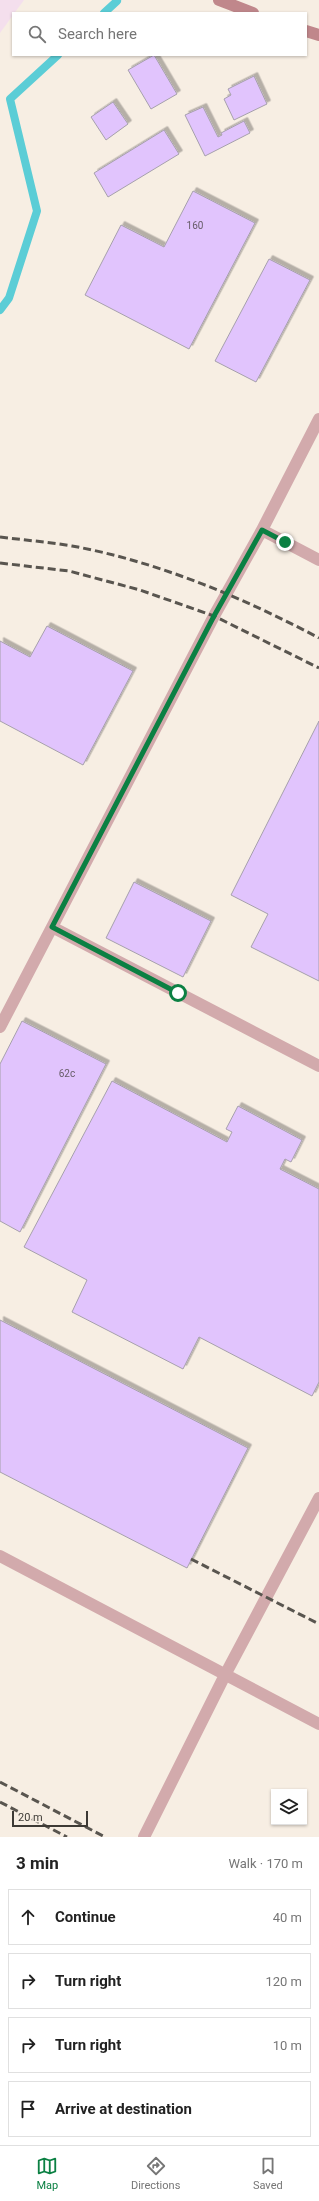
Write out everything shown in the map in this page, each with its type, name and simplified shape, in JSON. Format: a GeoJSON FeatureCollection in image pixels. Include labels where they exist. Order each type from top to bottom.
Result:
{"type":"FeatureCollection","features":[{"type":"Feature","properties":{"kind":"main road"},"geometry":{"type":"LineString","coordinates":[[218,0],[250,12]]}},
{"type":"Feature","properties":{"kind":"main road"},"geometry":{"type":"LineString","coordinates":[[307,31],[319,36]]}},
{"type":"Feature","properties":{"kind":"lane"},"geometry":{"type":"LineString","coordinates":[[0,1027],[319,419]]}},
{"type":"Feature","properties":{"kind":"lane"},"geometry":{"type":"LineString","coordinates":[[262,530],[319,560]]}},
{"type":"Feature","properties":{"kind":"lane"},"geometry":{"type":"LineString","coordinates":[[52,927],[319,1066]]}},
{"type":"Feature","properties":{"kind":"lane"},"geometry":{"type":"LineString","coordinates":[[144,1837],[225,1675],[319,1498]]}},
{"type":"Feature","properties":{"kind":"lane"},"geometry":{"type":"LineString","coordinates":[[0,1556],[319,1724]]}},
{"type":"Feature","properties":{"kind":"shaded area"},"geometry":{"type":"Polygon","coordinates":[[[0,0],[24,0],[15,12],[12,12],[12,16],[0,33],[0,0]]]}},
{"type":"Feature","properties":{"kind":"building"},"geometry":{"type":"Polygon","coordinates":[[[155,56],[177,94],[151,109],[128,70],[155,56]]]}},
{"type":"Feature","properties":{"kind":"building"},"geometry":{"type":"Polygon","coordinates":[[[254,76],[267,104],[234,120],[224,99],[231,95],[228,89],[254,76]]]}},
{"type":"Feature","properties":{"kind":"building"},"geometry":{"type":"Polygon","coordinates":[[[113,102],[128,124],[106,140],[91,117],[113,102]]]}},
{"type":"Feature","properties":{"kind":"building"},"geometry":{"type":"Polygon","coordinates":[[[203,107],[218,137],[222,135],[221,133],[244,121],[250,133],[205,156],[185,115],[203,107]]]}},
{"type":"Feature","properties":{"kind":"building"},"geometry":{"type":"Polygon","coordinates":[[[164,130],[179,154],[108,197],[94,173],[164,130]]]}},
{"type":"Feature","properties":{"kind":"building"},"geometry":{"type":"Polygon","coordinates":[[[193,191],[255,223],[189,349],[85,295],[121,225],[164,247],[193,191]]]}},
{"type":"Feature","properties":{"kind":"building"},"geometry":{"type":"Polygon","coordinates":[[[269,259],[310,280],[256,382],[215,361],[269,259]]]}},
{"type":"Feature","properties":{"kind":"building"},"geometry":{"type":"Polygon","coordinates":[[[47,626],[133,671],[83,765],[0,721],[0,641],[30,657],[47,626]]]}},
{"type":"Feature","properties":{"kind":"building"},"geometry":{"type":"Polygon","coordinates":[[[319,721],[319,981],[251,947],[268,914],[231,895],[319,721]]]}},
{"type":"Feature","properties":{"kind":"building"},"geometry":{"type":"Polygon","coordinates":[[[134,882],[211,921],[183,977],[106,938],[134,882]]]}},
{"type":"Feature","properties":{"kind":"building"},"geometry":{"type":"Polygon","coordinates":[[[22,1021],[106,1064],[20,1232],[0,1221],[0,1064],[22,1021]]]}},
{"type":"Feature","properties":{"kind":"building"},"geometry":{"type":"Polygon","coordinates":[[[112,1081],[227,1142],[232,1132],[226,1129],[238,1106],[302,1140],[291,1162],[285,1159],[280,1169],[319,1189],[319,1382],[312,1396],[199,1337],[183,1369],[72,1312],[87,1280],[24,1247],[112,1081]]]}},
{"type":"Feature","properties":{"kind":"building"},"geometry":{"type":"Polygon","coordinates":[[[0,1320],[248,1448],[187,1568],[0,1472],[0,1320]]]}},
{"type":"Feature","properties":{"kind":"waterway"},"geometry":{"type":"LineString","coordinates":[[105,12],[117,1]]}},
{"type":"Feature","properties":{"kind":"waterway"},"geometry":{"type":"LineString","coordinates":[[0,310],[9,298],[37,211],[10,99],[57,56]]}},
{"type":"Feature","properties":{"kind":"railway"},"geometry":{"type":"LineString","coordinates":[[0,537],[72,546],[135,561],[167,571],[230,595],[319,638]]}},
{"type":"Feature","properties":{"kind":"railway"},"geometry":{"type":"LineString","coordinates":[[0,563],[69,571],[140,590],[214,616],[319,668]]}},
{"type":"Feature","properties":{"kind":"railway"},"geometry":{"type":"LineString","coordinates":[[191,1559],[319,1624]]}},
{"type":"Feature","properties":{"kind":"railway"},"geometry":{"type":"LineString","coordinates":[[0,1782],[105,1837]]}},
{"type":"Feature","properties":{"kind":"railway"},"geometry":{"type":"LineString","coordinates":[[0,1802],[67,1837]]}},
{"type":"Feature","properties":{"kind":"route"},"geometry":{"type":"LineString","coordinates":[[178,993],[52,927],[214,616],[262,530],[285,542]]}}]}
